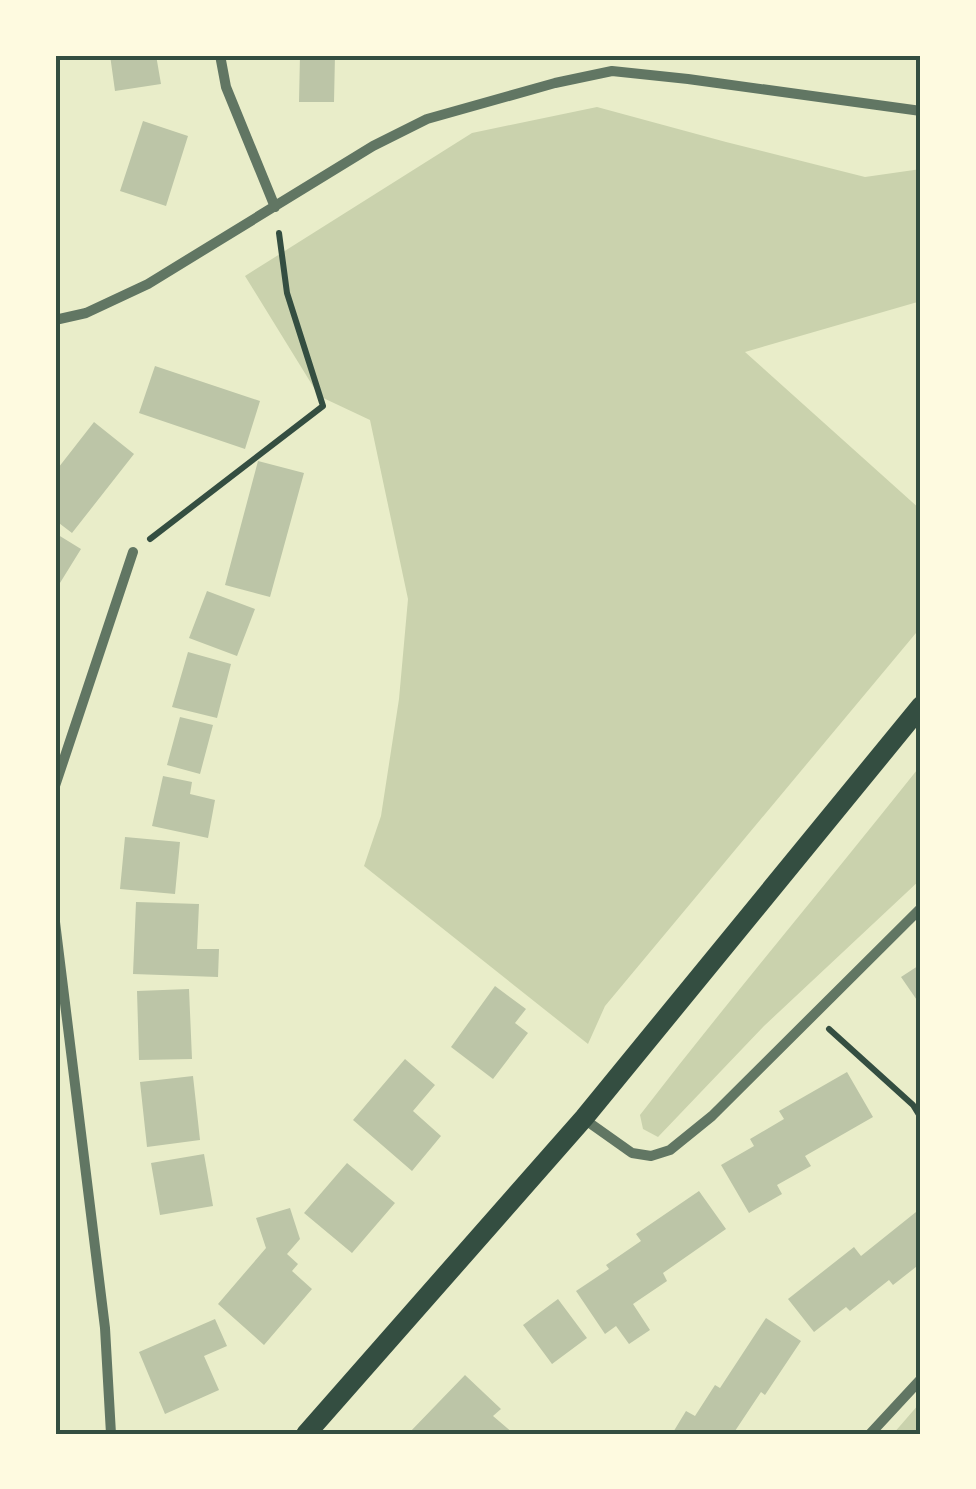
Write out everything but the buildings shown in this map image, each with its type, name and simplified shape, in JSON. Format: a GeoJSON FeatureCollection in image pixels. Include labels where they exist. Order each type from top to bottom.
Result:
{"type":"FeatureCollection","features":[{"type":"Feature","properties":{"kind":"main road"},"geometry":{"type":"LineString","coordinates":[[306,1434],[584,1118],[921,706]]}},
{"type":"Feature","properties":{"kind":"street"},"geometry":{"type":"LineString","coordinates":[[220,55],[226,87],[275,207]]}},
{"type":"Feature","properties":{"kind":"street"},"geometry":{"type":"LineString","coordinates":[[611,55],[612,71]]}},
{"type":"Feature","properties":{"kind":"street"},"geometry":{"type":"LineString","coordinates":[[55,320],[86,314],[148,284],[373,146],[427,120],[555,83],[612,71],[921,112]]}},
{"type":"Feature","properties":{"kind":"street"},"geometry":{"type":"LineString","coordinates":[[55,786],[133,552]]}},
{"type":"Feature","properties":{"kind":"street"},"geometry":{"type":"LineString","coordinates":[[584,1118],[632,1153],[651,1156],[670,1150],[712,1116],[921,908]]}},
{"type":"Feature","properties":{"kind":"street"},"geometry":{"type":"LineString","coordinates":[[55,922],[105,1328],[111,1434]]}},
{"type":"Feature","properties":{"kind":"street"},"geometry":{"type":"LineString","coordinates":[[870,1434],[921,1379]]}},
{"type":"Feature","properties":{"kind":"path"},"geometry":{"type":"LineString","coordinates":[[133,552],[323,406],[287,294],[275,207]]}},
{"type":"Feature","properties":{"kind":"path"},"geometry":{"type":"LineString","coordinates":[[814,1015],[914,1105],[921,1118]]}},
{"type":"Feature","properties":{"kind":"green space"},"geometry":{"type":"Polygon","coordinates":[[[597,107],[865,177],[921,169],[921,301],[745,352],[921,510],[921,627],[605,1006],[588,1044],[364,866],[381,816],[399,699],[408,599],[370,420],[319,396],[245,276],[472,133],[597,107]]]}},
{"type":"Feature","properties":{"kind":"green space"},"geometry":{"type":"Polygon","coordinates":[[[921,765],[921,879],[764,1026],[658,1137],[643,1129],[640,1115],[921,765]]]}},
{"type":"Feature","properties":{"kind":"green space"},"geometry":{"type":"Polygon","coordinates":[[[919,1404],[921,1434],[893,1434],[919,1404]]]}}]}
